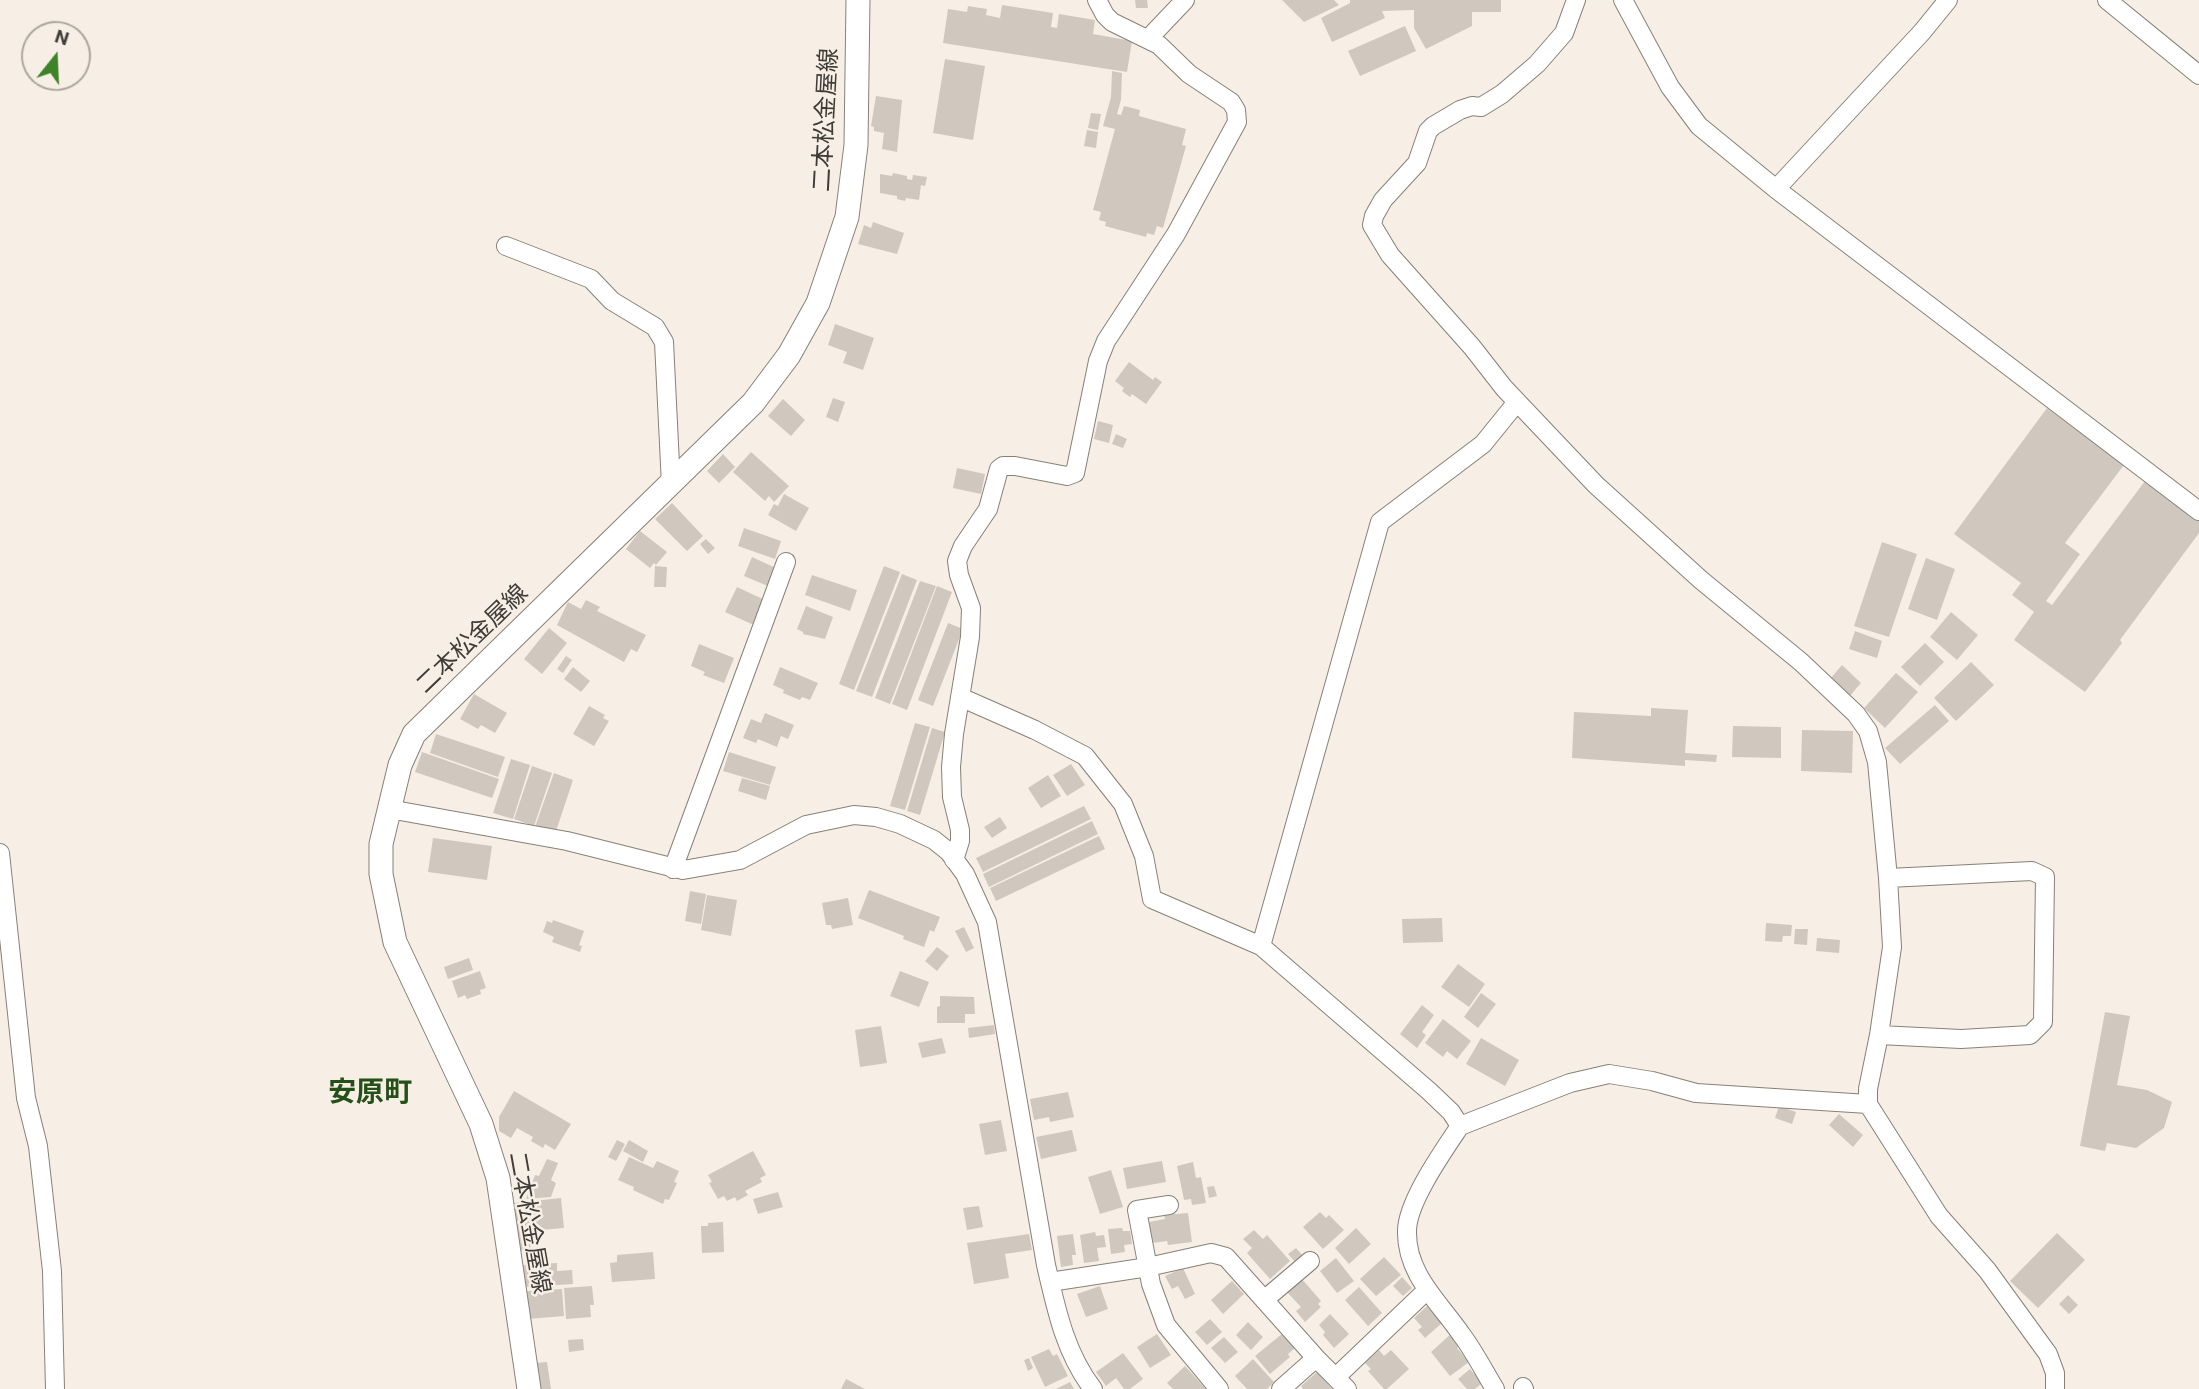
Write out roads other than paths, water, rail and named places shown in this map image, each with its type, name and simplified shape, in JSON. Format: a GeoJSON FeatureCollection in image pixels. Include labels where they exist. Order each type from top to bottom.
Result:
{"type":"FeatureCollection","features":[{"type":"Feature","properties":{"kind":"main road","name":"二本松金屋線"},"geometry":{"type":"LineString","coordinates":[[529,1389],[498,1178],[481,1124],[395,942],[381,874],[381,844],[389,809],[400,765],[414,734],[753,403],[789,355],[818,303],[847,217],[856,145],[858,0]]}},
{"type":"Feature","properties":{"kind":"street"},"geometry":{"type":"LineString","coordinates":[[954,860],[960,841],[960,830],[952,797],[951,767],[970,637],[971,608],[957,561],[963,546],[988,509],[999,469],[1008,465],[1067,476],[1075,473],[1098,361],[1106,341],[1176,234],[1237,122],[1236,110],[1231,102],[1189,74],[1159,45],[1112,22],[1097,0]]}},
{"type":"Feature","properties":{"kind":"street"},"geometry":{"type":"LineString","coordinates":[[1148,38],[1185,0]]}},
{"type":"Feature","properties":{"kind":"street"},"geometry":{"type":"LineString","coordinates":[[1576,0],[1564,33],[1537,64],[1502,94],[1481,107],[1472,106],[1460,110],[1433,125],[1428,131],[1417,163],[1383,200],[1372,225],[1390,255],[1517,402],[1596,485],[1701,580],[1801,662],[1856,714],[1868,732],[1877,762],[1892,947],[1868,1089],[1868,1104],[1939,1216],[1987,1270],[2041,1343],[2055,1373],[2054,1389]]}},
{"type":"Feature","properties":{"kind":"street"},"geometry":{"type":"LineString","coordinates":[[1623,0],[1670,87],[1699,126],[1776,189],[2199,511]]}},
{"type":"Feature","properties":{"kind":"street"},"geometry":{"type":"LineString","coordinates":[[1776,189],[1922,32],[1948,0]]}},
{"type":"Feature","properties":{"kind":"street"},"geometry":{"type":"LineString","coordinates":[[2107,0],[2199,75]]}},
{"type":"Feature","properties":{"kind":"street"},"geometry":{"type":"LineString","coordinates":[[506,246],[591,279],[612,301],[655,327],[664,342],[671,485]]}},
{"type":"Feature","properties":{"kind":"street"},"geometry":{"type":"LineString","coordinates":[[1261,946],[1380,522],[1483,444],[1517,402]]}},
{"type":"Feature","properties":{"kind":"street"},"geometry":{"type":"LineString","coordinates":[[673,869],[786,562]]}},
{"type":"Feature","properties":{"kind":"street"},"geometry":{"type":"LineString","coordinates":[[960,697],[1035,730],[1085,756],[1123,804],[1144,856],[1152,899],[1261,946],[1429,1091],[1451,1112],[1460,1126]]}},
{"type":"Feature","properties":{"kind":"street"},"geometry":{"type":"LineString","coordinates":[[389,809],[567,841],[673,869],[708,867],[740,860],[806,825],[854,815],[876,817],[900,824],[934,840],[965,874],[987,922],[1050,1282],[1063,1334],[1093,1389]]}},
{"type":"Feature","properties":{"kind":"street"},"geometry":{"type":"LineString","coordinates":[[0,852],[26,1098],[38,1146],[52,1271],[55,1389]]}},
{"type":"Feature","properties":{"kind":"street"},"geometry":{"type":"LineString","coordinates":[[1879,1035],[1961,1039],[2030,1035],[2043,1022],[2045,877],[2032,871],[1888,878]]}},
{"type":"Feature","properties":{"kind":"street"},"geometry":{"type":"LineString","coordinates":[[1495,1389],[1461,1334],[1426,1291],[1415,1266],[1407,1229],[1411,1213],[1430,1171],[1460,1126],[1570,1083],[1609,1074],[1652,1081],[1696,1093],[1868,1104]]}},
{"type":"Feature","properties":{"kind":"street"},"geometry":{"type":"LineString","coordinates":[[1170,1205],[1137,1210],[1147,1267],[1166,1325],[1219,1389]]}},
{"type":"Feature","properties":{"kind":"street"},"geometry":{"type":"LineString","coordinates":[[1050,1282],[1147,1267],[1212,1253],[1226,1257],[1341,1383],[1426,1291]]}},
{"type":"Feature","properties":{"kind":"street"},"geometry":{"type":"LineString","coordinates":[[1264,1300],[1310,1261]]}},
{"type":"Feature","properties":{"kind":"street"},"geometry":{"type":"LineString","coordinates":[[1282,1389],[1316,1358]]}},
{"type":"Feature","properties":{"kind":"district","name":"安原町"},"geometry":{"type":"Point","coordinates":[370,1094]}}]}
